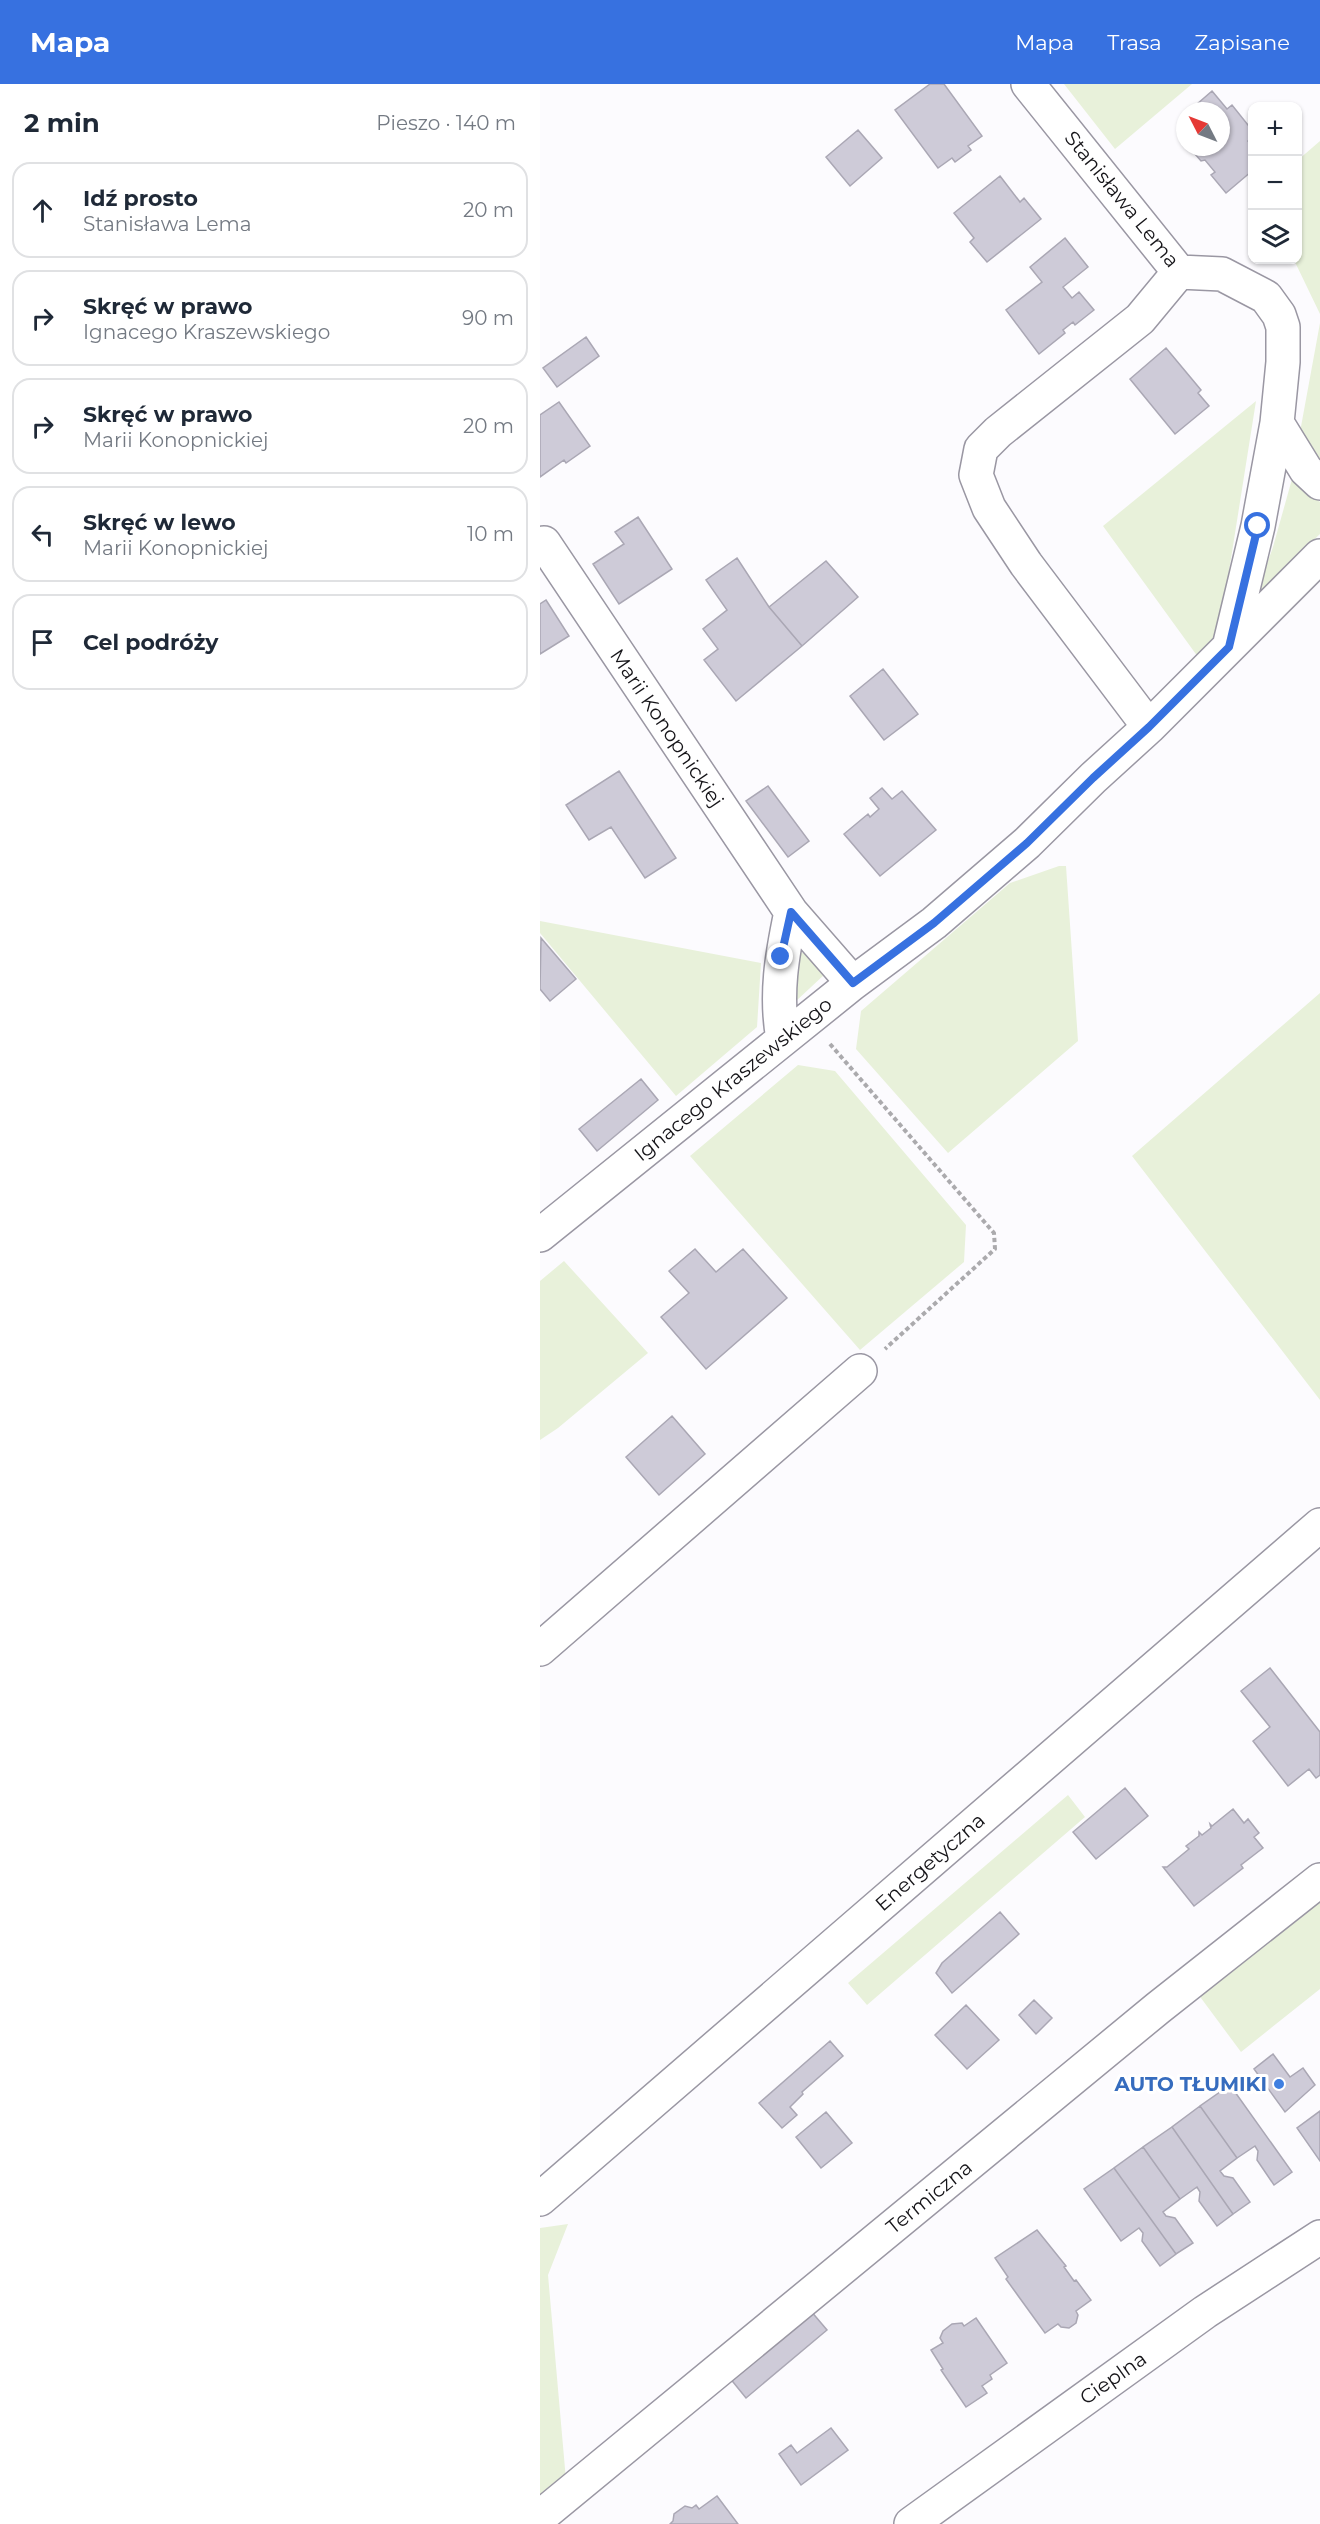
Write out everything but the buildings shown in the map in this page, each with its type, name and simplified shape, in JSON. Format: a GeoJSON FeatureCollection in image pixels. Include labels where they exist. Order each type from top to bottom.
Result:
{"type":"FeatureCollection","features":[{"type":"Feature","properties":{"kind":"street","name":"Stanisława Lema"},"geometry":{"type":"LineString","coordinates":[[1028,84],[1179,272],[1222,274],[1266,297],[1279,315],[1283,327],[1283,362],[1277,423],[1258,526],[1229,647]]}},
{"type":"Feature","properties":{"kind":"street"},"geometry":{"type":"LineString","coordinates":[[1149,727],[1026,564],[989,508],[975,475],[981,449],[998,432],[1140,319],[1179,272]]}},
{"type":"Feature","properties":{"kind":"street"},"geometry":{"type":"LineString","coordinates":[[1277,423],[1306,470],[1320,483]]}},
{"type":"Feature","properties":{"kind":"street","name":"Marii Konopnickiej"},"geometry":{"type":"LineString","coordinates":[[544,543],[791,912],[853,983]]}},
{"type":"Feature","properties":{"kind":"street","name":"Ignacego Kraszewskiego"},"geometry":{"type":"LineString","coordinates":[[540,1235],[853,983],[943,916],[1027,843],[1149,727],[1320,556]]}},
{"type":"Feature","properties":{"kind":"street"},"geometry":{"type":"LineString","coordinates":[[783,1039],[778,1012],[781,957],[791,912]]}},
{"type":"Feature","properties":{"kind":"street"},"geometry":{"type":"LineString","coordinates":[[540,1649],[860,1371]]}},
{"type":"Feature","properties":{"kind":"street","name":"Energetyczna"},"geometry":{"type":"LineString","coordinates":[[540,2199],[1320,1525]]}},
{"type":"Feature","properties":{"kind":"street","name":"Termiczna"},"geometry":{"type":"LineString","coordinates":[[540,2517],[1158,2008],[1320,1880]]}},
{"type":"Feature","properties":{"kind":"street","name":"Cieplna"},"geometry":{"type":"LineString","coordinates":[[911,2524],[1196,2319],[1320,2237]]}},
{"type":"Feature","properties":{"kind":"path"},"geometry":{"type":"LineString","coordinates":[[808,1019],[994,1233],[995,1249],[860,1371]]}},
{"type":"Feature","properties":{"kind":"green space"},"geometry":{"type":"Polygon","coordinates":[[[1064,84],[1192,84],[1115,149],[1064,84]]]}},
{"type":"Feature","properties":{"kind":"green space"},"geometry":{"type":"Polygon","coordinates":[[[1320,141],[1320,314],[1296,264],[1302,264],[1302,157],[1320,141]]]}},
{"type":"Feature","properties":{"kind":"green space"},"geometry":{"type":"Polygon","coordinates":[[[1320,323],[1320,463],[1300,432],[1320,323]]]}},
{"type":"Feature","properties":{"kind":"green space"},"geometry":{"type":"Polygon","coordinates":[[[1256,401],[1219,634],[1198,657],[1103,526],[1256,401]]]}},
{"type":"Feature","properties":{"kind":"green space"},"geometry":{"type":"Polygon","coordinates":[[[1292,479],[1320,502],[1320,534],[1256,595],[1273,547],[1292,479]]]}},
{"type":"Feature","properties":{"kind":"green space"},"geometry":{"type":"Polygon","coordinates":[[[1059,866],[1066,866],[1078,1041],[948,1153],[856,1049],[861,1011],[1010,883],[1059,866]]]}},
{"type":"Feature","properties":{"kind":"green space"},"geometry":{"type":"Polygon","coordinates":[[[540,921],[761,963],[757,1027],[676,1096],[540,933],[540,921]]]}},
{"type":"Feature","properties":{"kind":"green space"},"geometry":{"type":"Polygon","coordinates":[[[801,952],[813,959],[825,974],[795,1002],[795,957],[801,952]]]}},
{"type":"Feature","properties":{"kind":"green space"},"geometry":{"type":"Polygon","coordinates":[[[1320,993],[1320,1400],[1132,1156],[1320,993]]]}},
{"type":"Feature","properties":{"kind":"green space"},"geometry":{"type":"Polygon","coordinates":[[[798,1065],[835,1071],[966,1225],[964,1262],[860,1350],[690,1156],[798,1065]]]}},
{"type":"Feature","properties":{"kind":"green space"},"geometry":{"type":"Polygon","coordinates":[[[564,1261],[648,1353],[558,1428],[540,1440],[540,1281],[564,1261]]]}},
{"type":"Feature","properties":{"kind":"green space"},"geometry":{"type":"Polygon","coordinates":[[[1068,1795],[1085,1817],[867,2005],[848,1983],[1068,1795]]]}},
{"type":"Feature","properties":{"kind":"green space"},"geometry":{"type":"Polygon","coordinates":[[[1320,1897],[1320,1989],[1241,2052],[1198,1994],[1320,1897]]]}},
{"type":"Feature","properties":{"kind":"green space"},"geometry":{"type":"Polygon","coordinates":[[[568,2224],[548,2275],[566,2480],[540,2501],[540,2228],[568,2224]]]}},
{"type":"Feature","properties":{"kind":"place","name":"AUTO TŁUMIKI"},"geometry":{"type":"Point","coordinates":[1279,2084]}},
{"type":"Feature","properties":{"kind":"route"},"geometry":{"type":"LineString","coordinates":[[781,957],[791,912],[853,983],[934,923],[1027,843],[1229,647],[1258,526]]}}]}
